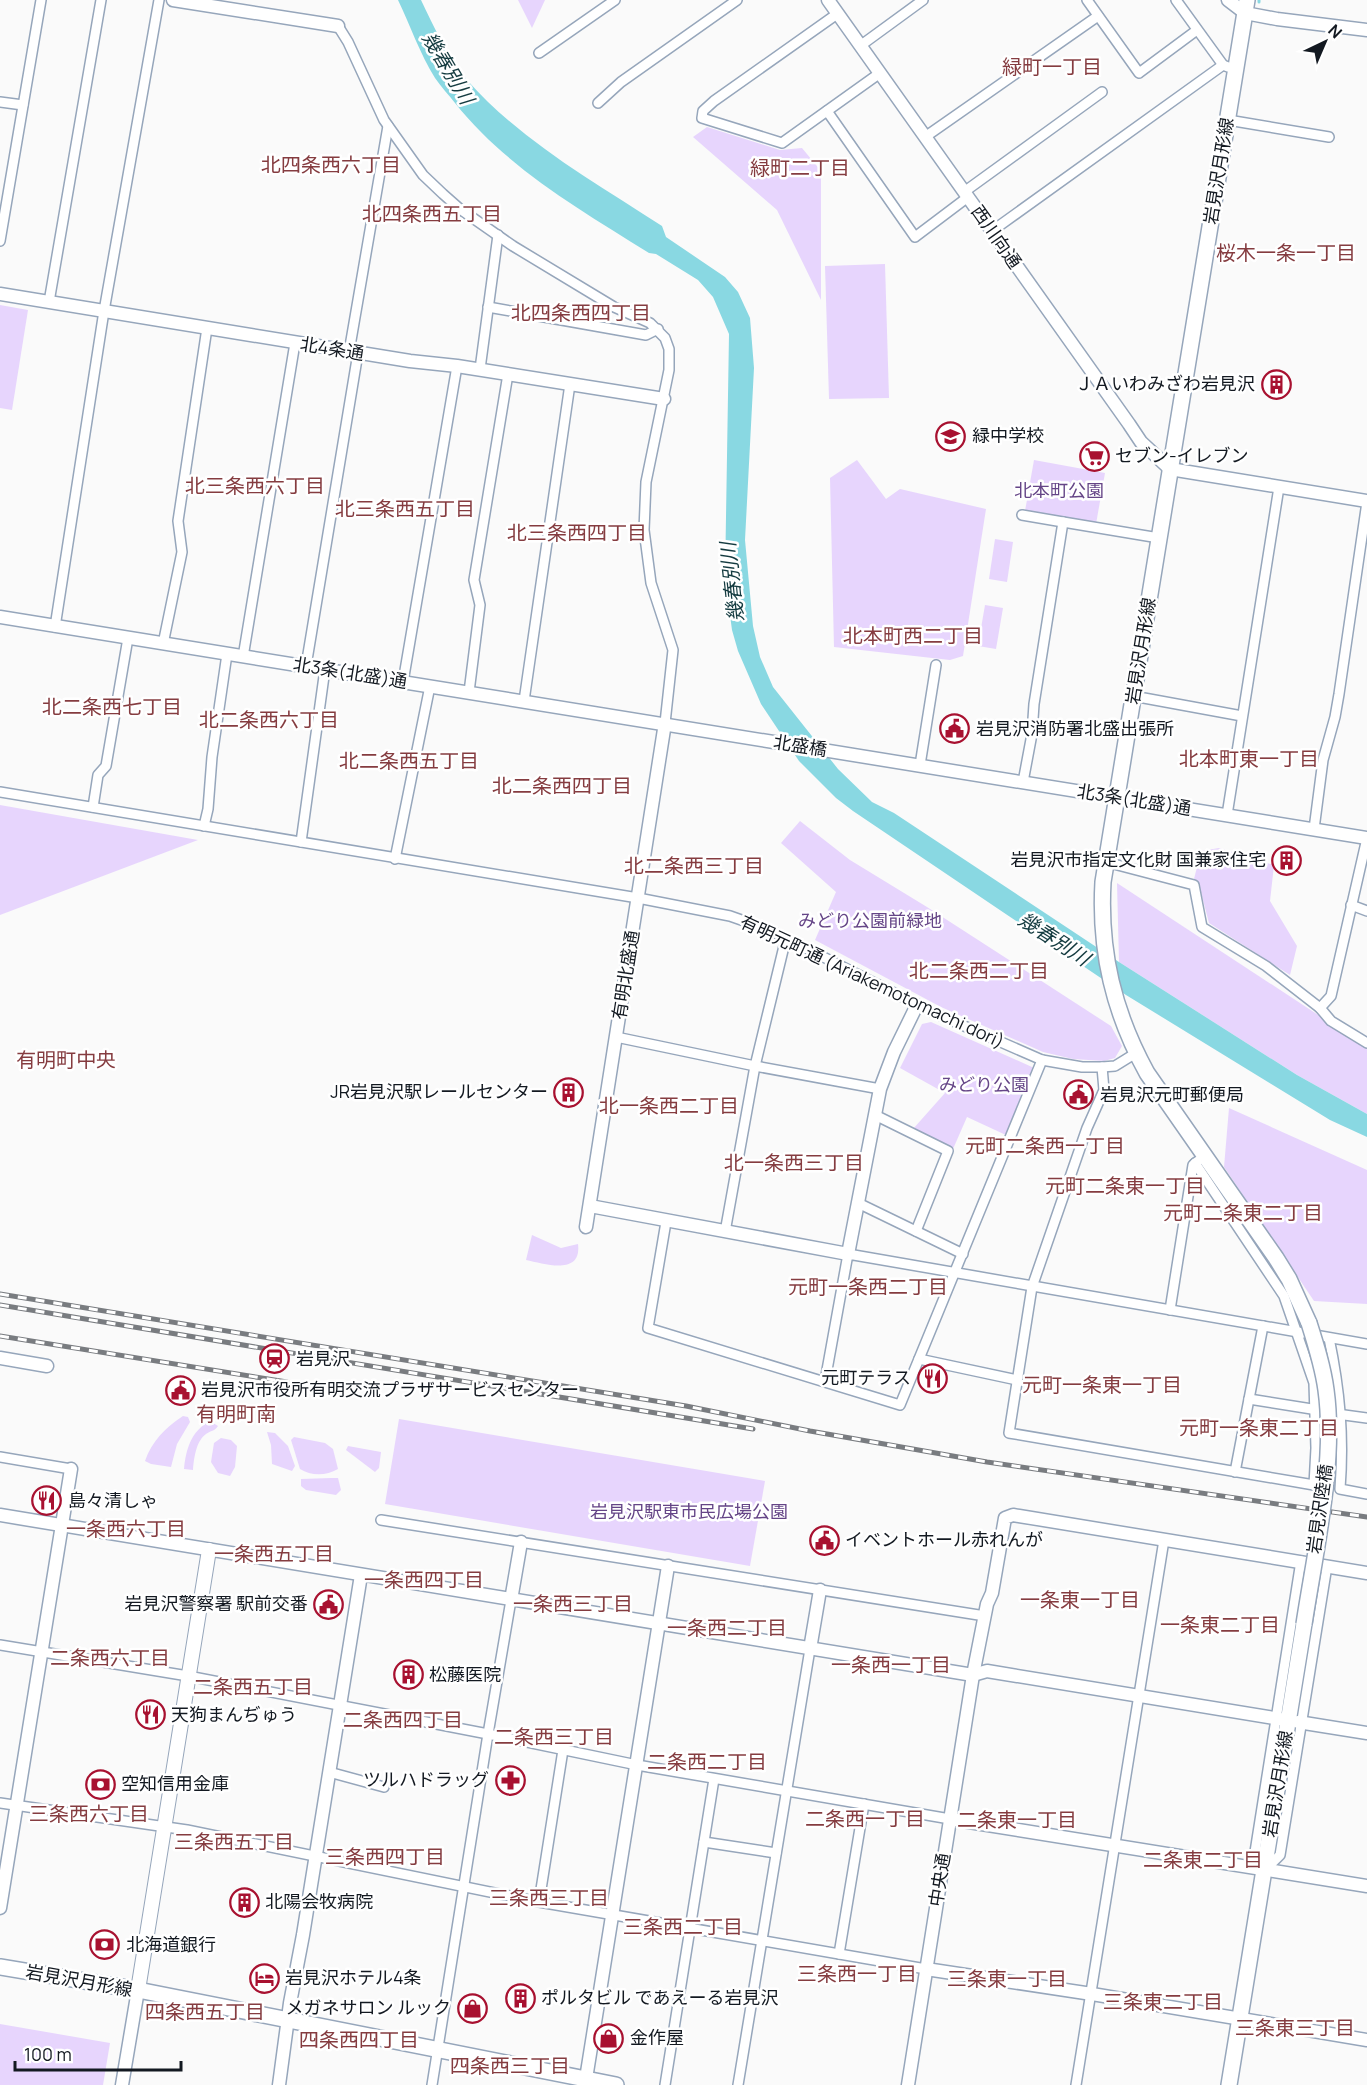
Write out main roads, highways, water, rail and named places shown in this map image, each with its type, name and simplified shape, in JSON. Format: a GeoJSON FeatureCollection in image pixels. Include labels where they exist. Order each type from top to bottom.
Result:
{"type":"FeatureCollection","features":[{"type":"Feature","properties":{"kind":"main road","name":"岩見沢月形線"},"geometry":{"type":"LineString","coordinates":[[1246,6],[1229,68],[1228,120],[1106,862],[1101,915],[1108,970],[1118,1011],[1133,1049],[1200,1159],[1289,1278],[1303,1327]]}},
{"type":"Feature","properties":{"kind":"main road","name":"岩見沢陸橋"},"geometry":{"type":"LineString","coordinates":[[1303,1327],[1321,1361],[1329,1431],[1325,1483],[1304,1624]]}},
{"type":"Feature","properties":{"kind":"main road"},"geometry":{"type":"LineString","coordinates":[[138,1990],[209,1550]]}},
{"type":"Feature","properties":{"kind":"main road","name":"岩見沢月形線"},"geometry":{"type":"LineString","coordinates":[[1229,2085],[1304,1624]]}},
{"type":"Feature","properties":{"kind":"main road","name":"岩見沢月形線"},"geometry":{"type":"LineString","coordinates":[[0,1967],[138,1990],[438,2049],[585,2082],[616,2085]]}},
{"type":"Feature","properties":{"kind":"water","name":"幾春別川"},"geometry":{"type":"Polygon","coordinates":[[[398,0],[421,0],[441,41],[460,71],[488,102],[511,122],[585,177],[662,226],[666,237],[725,277],[738,292],[750,318],[754,368],[745,540],[753,626],[760,657],[773,687],[838,769],[872,802],[894,813],[1119,962],[1297,1075],[1367,1114],[1367,1137],[1330,1120],[1126,995],[853,811],[836,798],[799,761],[761,704],[738,651],[732,630],[725,578],[729,334],[713,297],[698,280],[656,254],[649,253],[545,186],[497,148],[475,126],[435,78],[398,0]]]}},
{"type":"Feature","properties":{"kind":"railway"},"geometry":{"type":"LineString","coordinates":[[0,1294],[686,1406],[810,1431],[987,1462],[1367,1517]]}},
{"type":"Feature","properties":{"kind":"railway"},"geometry":{"type":"LineString","coordinates":[[0,1305],[753,1429]]}},
{"type":"Feature","properties":{"kind":"railway"},"geometry":{"type":"LineString","coordinates":[[0,1336],[287,1382]]}},
{"type":"Feature","properties":{"kind":"place","name":"ＪＡいわみざわ岩見沢"},"geometry":{"type":"Point","coordinates":[1276,384]}},
{"type":"Feature","properties":{"kind":"place","name":"緑中学校"},"geometry":{"type":"Point","coordinates":[951,436]}},
{"type":"Feature","properties":{"kind":"place","name":"セブン-イレブン"},"geometry":{"type":"Point","coordinates":[1094,456]}},
{"type":"Feature","properties":{"kind":"place","name":"岩見沢消防署北盛出張所"},"geometry":{"type":"Point","coordinates":[955,729]}},
{"type":"Feature","properties":{"kind":"place","name":"岩見沢市指定文化財 国兼家住宅"},"geometry":{"type":"Point","coordinates":[1287,860]}},
{"type":"Feature","properties":{"kind":"place","name":"JR岩見沢駅レールセンター"},"geometry":{"type":"Point","coordinates":[569,1092]}},
{"type":"Feature","properties":{"kind":"place","name":"岩見沢元町郵便局"},"geometry":{"type":"Point","coordinates":[1079,1095]}},
{"type":"Feature","properties":{"kind":"place","name":"岩見沢"},"geometry":{"type":"Point","coordinates":[275,1359]}},
{"type":"Feature","properties":{"kind":"place","name":"元町テラス"},"geometry":{"type":"Point","coordinates":[932,1378]}},
{"type":"Feature","properties":{"kind":"place","name":"岩見沢市役所有明交流プラザサービスセンター"},"geometry":{"type":"Point","coordinates":[180,1390]}},
{"type":"Feature","properties":{"kind":"place","name":"島々清しゃ"},"geometry":{"type":"Point","coordinates":[47,1501]}},
{"type":"Feature","properties":{"kind":"place","name":"イベントホール赤れんが"},"geometry":{"type":"Point","coordinates":[824,1540]}},
{"type":"Feature","properties":{"kind":"place","name":"岩見沢警察署 駅前交番"},"geometry":{"type":"Point","coordinates":[329,1604]}},
{"type":"Feature","properties":{"kind":"place","name":"松藤医院"},"geometry":{"type":"Point","coordinates":[408,1675]}},
{"type":"Feature","properties":{"kind":"place","name":"天狗まんぢゅう"},"geometry":{"type":"Point","coordinates":[150,1715]}},
{"type":"Feature","properties":{"kind":"place","name":"ツルハドラッグ"},"geometry":{"type":"Point","coordinates":[510,1780]}},
{"type":"Feature","properties":{"kind":"place","name":"空知信用金庫"},"geometry":{"type":"Point","coordinates":[100,1784]}},
{"type":"Feature","properties":{"kind":"place","name":"北陽会牧病院"},"geometry":{"type":"Point","coordinates":[244,1902]}},
{"type":"Feature","properties":{"kind":"place","name":"北海道銀行"},"geometry":{"type":"Point","coordinates":[105,1945]}},
{"type":"Feature","properties":{"kind":"place","name":"岩見沢ホテル4条"},"geometry":{"type":"Point","coordinates":[264,1978]}},
{"type":"Feature","properties":{"kind":"place","name":"ポルタビル であえーる岩見沢"},"geometry":{"type":"Point","coordinates":[520,1998]}},
{"type":"Feature","properties":{"kind":"place","name":"メガネサロン ルック"},"geometry":{"type":"Point","coordinates":[472,2008]}},
{"type":"Feature","properties":{"kind":"place","name":"金作屋"},"geometry":{"type":"Point","coordinates":[609,2038]}},
{"type":"Feature","properties":{"kind":"district","name":"緑町一丁目"},"geometry":{"type":"Point","coordinates":[1052,67]}},
{"type":"Feature","properties":{"kind":"district","name":"北四条西六丁目"},"geometry":{"type":"Point","coordinates":[331,165]}},
{"type":"Feature","properties":{"kind":"district","name":"緑町二丁目"},"geometry":{"type":"Point","coordinates":[800,168]}},
{"type":"Feature","properties":{"kind":"district","name":"北四条西五丁目"},"geometry":{"type":"Point","coordinates":[432,214]}},
{"type":"Feature","properties":{"kind":"district","name":"桜木一条一丁目"},"geometry":{"type":"Point","coordinates":[1286,253]}},
{"type":"Feature","properties":{"kind":"district","name":"北四条西四丁目"},"geometry":{"type":"Point","coordinates":[581,313]}},
{"type":"Feature","properties":{"kind":"district","name":"北三条西六丁目"},"geometry":{"type":"Point","coordinates":[255,486]}},
{"type":"Feature","properties":{"kind":"district","name":"北三条西五丁目"},"geometry":{"type":"Point","coordinates":[405,509]}},
{"type":"Feature","properties":{"kind":"district","name":"北三条西四丁目"},"geometry":{"type":"Point","coordinates":[577,533]}},
{"type":"Feature","properties":{"kind":"district","name":"北本町西二丁目"},"geometry":{"type":"Point","coordinates":[913,636]}},
{"type":"Feature","properties":{"kind":"district","name":"北二条西七丁目"},"geometry":{"type":"Point","coordinates":[112,707]}},
{"type":"Feature","properties":{"kind":"district","name":"北二条西六丁目"},"geometry":{"type":"Point","coordinates":[269,720]}},
{"type":"Feature","properties":{"kind":"district","name":"北本町東一丁目"},"geometry":{"type":"Point","coordinates":[1249,759]}},
{"type":"Feature","properties":{"kind":"district","name":"北二条西五丁目"},"geometry":{"type":"Point","coordinates":[409,761]}},
{"type":"Feature","properties":{"kind":"district","name":"北二条西四丁目"},"geometry":{"type":"Point","coordinates":[562,786]}},
{"type":"Feature","properties":{"kind":"district","name":"北二条西三丁目"},"geometry":{"type":"Point","coordinates":[694,866]}},
{"type":"Feature","properties":{"kind":"district","name":"北二条西二丁目"},"geometry":{"type":"Point","coordinates":[979,971]}},
{"type":"Feature","properties":{"kind":"district","name":"有明町中央"},"geometry":{"type":"Point","coordinates":[66,1060]}},
{"type":"Feature","properties":{"kind":"district","name":"北一条西二丁目"},"geometry":{"type":"Point","coordinates":[669,1106]}},
{"type":"Feature","properties":{"kind":"district","name":"元町二条西一丁目"},"geometry":{"type":"Point","coordinates":[1045,1146]}},
{"type":"Feature","properties":{"kind":"district","name":"北一条西三丁目"},"geometry":{"type":"Point","coordinates":[794,1163]}},
{"type":"Feature","properties":{"kind":"district","name":"元町二条東一丁目"},"geometry":{"type":"Point","coordinates":[1125,1186]}},
{"type":"Feature","properties":{"kind":"district","name":"元町二条東二丁目"},"geometry":{"type":"Point","coordinates":[1243,1213]}},
{"type":"Feature","properties":{"kind":"district","name":"元町一条西二丁目"},"geometry":{"type":"Point","coordinates":[868,1287]}},
{"type":"Feature","properties":{"kind":"district","name":"元町一条東一丁目"},"geometry":{"type":"Point","coordinates":[1102,1385]}},
{"type":"Feature","properties":{"kind":"district","name":"有明町南"},"geometry":{"type":"Point","coordinates":[236,1414]}},
{"type":"Feature","properties":{"kind":"district","name":"元町一条東二丁目"},"geometry":{"type":"Point","coordinates":[1259,1428]}},
{"type":"Feature","properties":{"kind":"district","name":"一条西六丁目"},"geometry":{"type":"Point","coordinates":[126,1529]}},
{"type":"Feature","properties":{"kind":"district","name":"一条西五丁目"},"geometry":{"type":"Point","coordinates":[274,1554]}},
{"type":"Feature","properties":{"kind":"district","name":"一条西四丁目"},"geometry":{"type":"Point","coordinates":[424,1580]}},
{"type":"Feature","properties":{"kind":"district","name":"一条東一丁目"},"geometry":{"type":"Point","coordinates":[1080,1600]}},
{"type":"Feature","properties":{"kind":"district","name":"一条西三丁目"},"geometry":{"type":"Point","coordinates":[573,1604]}},
{"type":"Feature","properties":{"kind":"district","name":"一条東二丁目"},"geometry":{"type":"Point","coordinates":[1220,1625]}},
{"type":"Feature","properties":{"kind":"district","name":"一条西二丁目"},"geometry":{"type":"Point","coordinates":[727,1628]}},
{"type":"Feature","properties":{"kind":"district","name":"二条西六丁目"},"geometry":{"type":"Point","coordinates":[110,1658]}},
{"type":"Feature","properties":{"kind":"district","name":"一条西一丁目"},"geometry":{"type":"Point","coordinates":[891,1665]}},
{"type":"Feature","properties":{"kind":"district","name":"二条西五丁目"},"geometry":{"type":"Point","coordinates":[253,1687]}},
{"type":"Feature","properties":{"kind":"district","name":"二条西四丁目"},"geometry":{"type":"Point","coordinates":[403,1720]}},
{"type":"Feature","properties":{"kind":"district","name":"二条西三丁目"},"geometry":{"type":"Point","coordinates":[554,1737]}},
{"type":"Feature","properties":{"kind":"district","name":"二条西二丁目"},"geometry":{"type":"Point","coordinates":[707,1762]}},
{"type":"Feature","properties":{"kind":"district","name":"三条西六丁目"},"geometry":{"type":"Point","coordinates":[89,1814]}},
{"type":"Feature","properties":{"kind":"district","name":"二条西一丁目"},"geometry":{"type":"Point","coordinates":[865,1819]}},
{"type":"Feature","properties":{"kind":"district","name":"二条東一丁目"},"geometry":{"type":"Point","coordinates":[1017,1820]}},
{"type":"Feature","properties":{"kind":"district","name":"三条西五丁目"},"geometry":{"type":"Point","coordinates":[234,1842]}},
{"type":"Feature","properties":{"kind":"district","name":"三条西四丁目"},"geometry":{"type":"Point","coordinates":[385,1857]}},
{"type":"Feature","properties":{"kind":"district","name":"二条東二丁目"},"geometry":{"type":"Point","coordinates":[1203,1860]}},
{"type":"Feature","properties":{"kind":"district","name":"三条西三丁目"},"geometry":{"type":"Point","coordinates":[549,1898]}},
{"type":"Feature","properties":{"kind":"district","name":"三条西二丁目"},"geometry":{"type":"Point","coordinates":[683,1927]}},
{"type":"Feature","properties":{"kind":"district","name":"三条西一丁目"},"geometry":{"type":"Point","coordinates":[857,1974]}},
{"type":"Feature","properties":{"kind":"district","name":"三条東一丁目"},"geometry":{"type":"Point","coordinates":[1007,1979]}},
{"type":"Feature","properties":{"kind":"district","name":"三条東二丁目"},"geometry":{"type":"Point","coordinates":[1163,2002]}},
{"type":"Feature","properties":{"kind":"district","name":"四条西五丁目"},"geometry":{"type":"Point","coordinates":[205,2012]}},
{"type":"Feature","properties":{"kind":"district","name":"三条東三丁目"},"geometry":{"type":"Point","coordinates":[1295,2028]}},
{"type":"Feature","properties":{"kind":"district","name":"四条西四丁目"},"geometry":{"type":"Point","coordinates":[359,2040]}},
{"type":"Feature","properties":{"kind":"district","name":"四条西三丁目"},"geometry":{"type":"Point","coordinates":[510,2066]}},
{"type":"Feature","properties":{"kind":"park label","name":"北本町公園"},"geometry":{"type":"Point","coordinates":[1059,491]}},
{"type":"Feature","properties":{"kind":"park label","name":"みどり公園前緑地"},"geometry":{"type":"Point","coordinates":[870,921]}},
{"type":"Feature","properties":{"kind":"park label","name":"みどり公園"},"geometry":{"type":"Point","coordinates":[984,1085]}},
{"type":"Feature","properties":{"kind":"park label","name":"岩見沢駅東市民広場公園"},"geometry":{"type":"Point","coordinates":[689,1512]}}]}
